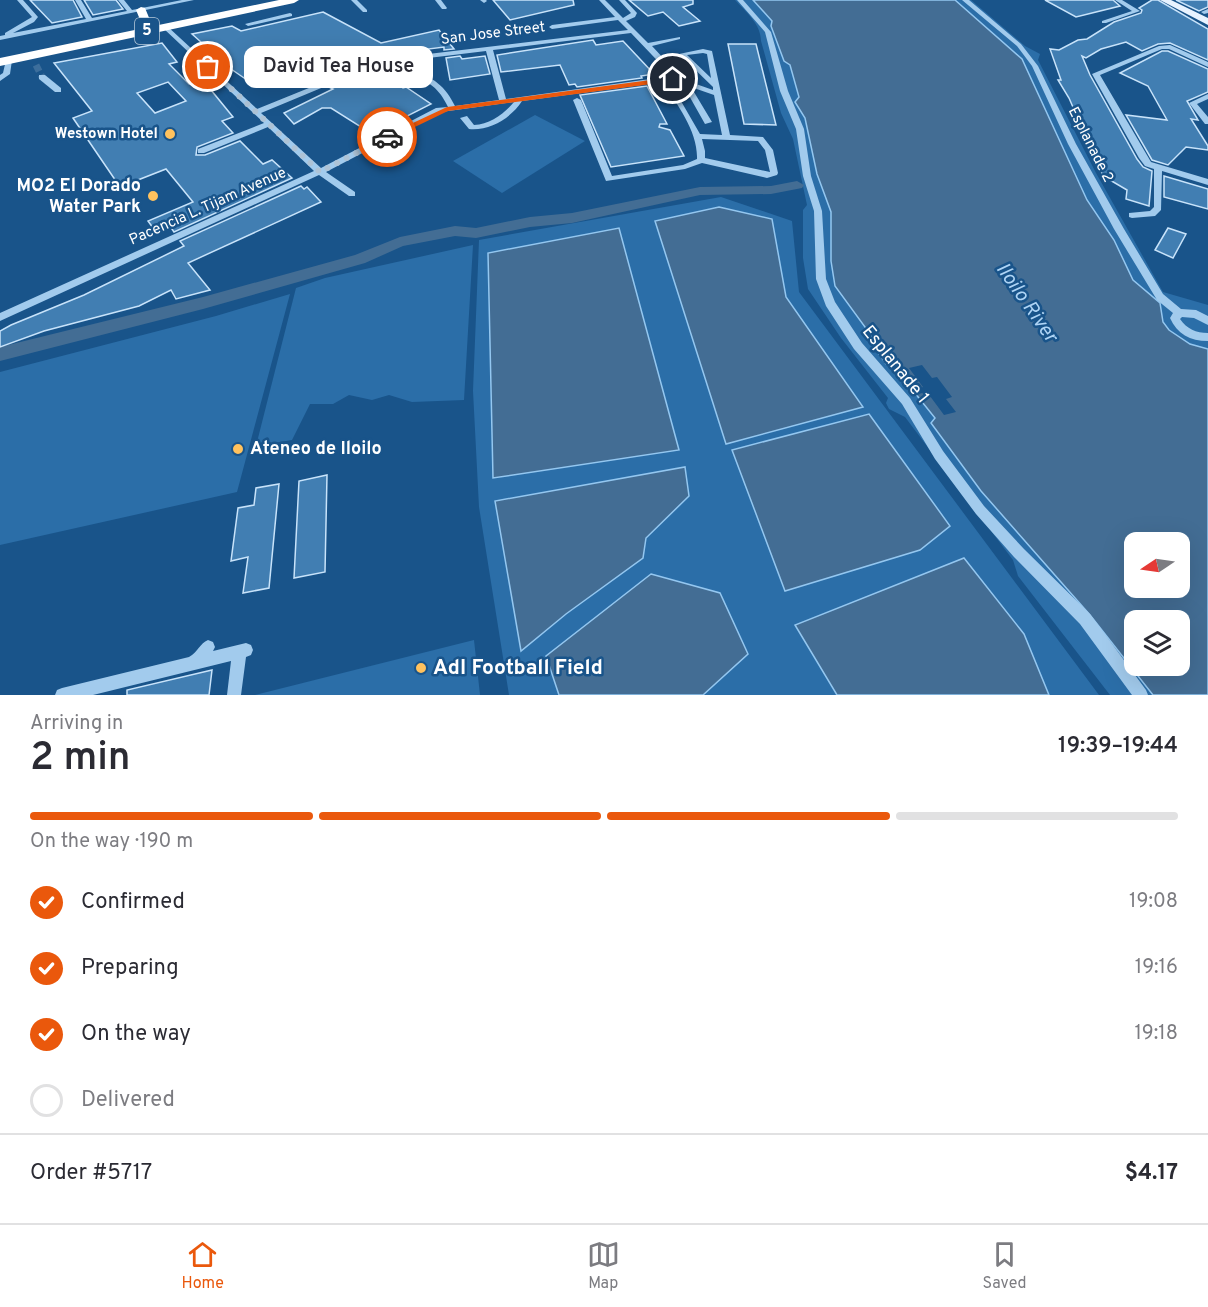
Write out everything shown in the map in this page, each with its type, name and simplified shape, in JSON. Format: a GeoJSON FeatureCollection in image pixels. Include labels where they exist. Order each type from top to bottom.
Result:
{"type":"FeatureCollection","features":[{"type":"Feature","properties":{"kind":"highway","name":"5"},"geometry":{"type":"LineString","coordinates":[[0,50],[139,14],[244,0]]}},
{"type":"Feature","properties":{"kind":"highway","name":"5"},"geometry":{"type":"LineString","coordinates":[[5,61],[294,0]]}},
{"type":"Feature","properties":{"kind":"main road"},"geometry":{"type":"LineString","coordinates":[[1164,0],[1208,22]]}},
{"type":"Feature","properties":{"kind":"main road"},"geometry":{"type":"LineString","coordinates":[[1179,0],[1207,12]]}},
{"type":"Feature","properties":{"kind":"street"},"geometry":{"type":"LineString","coordinates":[[3,38],[8,31],[32,21],[35,17],[20,0]]}},
{"type":"Feature","properties":{"kind":"street"},"geometry":{"type":"LineString","coordinates":[[78,0],[90,20]]}},
{"type":"Feature","properties":{"kind":"street"},"geometry":{"type":"LineString","coordinates":[[121,0],[139,14]]}},
{"type":"Feature","properties":{"kind":"street"},"geometry":{"type":"LineString","coordinates":[[3,38],[90,20],[139,14],[191,0]]}},
{"type":"Feature","properties":{"kind":"street"},"geometry":{"type":"LineString","coordinates":[[356,0],[364,11]]}},
{"type":"Feature","properties":{"kind":"street"},"geometry":{"type":"LineString","coordinates":[[438,0],[444,8]]}},
{"type":"Feature","properties":{"kind":"street"},"geometry":{"type":"LineString","coordinates":[[602,0],[649,45],[676,75],[669,80]]}},
{"type":"Feature","properties":{"kind":"street"},"geometry":{"type":"LineString","coordinates":[[552,27],[633,16],[634,13],[622,0]]}},
{"type":"Feature","properties":{"kind":"street","name":"Esplanade 1"},"geometry":{"type":"LineString","coordinates":[[740,0],[768,33],[784,91],[800,129],[807,176],[818,211],[821,279],[830,303],[858,346],[906,401],[963,489],[1019,553],[1084,619],[1141,695]]}},
{"type":"Feature","properties":{"kind":"street","name":"Esplanade 2"},"geometry":{"type":"LineString","coordinates":[[964,0],[1019,45],[1035,66],[1072,144],[1160,297],[1179,313],[1196,314],[1208,321]]}},
{"type":"Feature","properties":{"kind":"street"},"geometry":{"type":"LineString","coordinates":[[1104,22],[1137,11],[1118,0]]}},
{"type":"Feature","properties":{"kind":"street"},"geometry":{"type":"LineString","coordinates":[[256,8],[266,20]]}},
{"type":"Feature","properties":{"kind":"street"},"geometry":{"type":"LineString","coordinates":[[248,24],[290,15]]}},
{"type":"Feature","properties":{"kind":"street"},"geometry":{"type":"LineString","coordinates":[[165,27],[320,172],[352,194]]}},
{"type":"Feature","properties":{"kind":"street","name":"San Jose Street"},"geometry":{"type":"LineString","coordinates":[[257,112],[372,64],[634,31]]}},
{"type":"Feature","properties":{"kind":"street"},"geometry":{"type":"LineString","coordinates":[[649,45],[678,38]]}},
{"type":"Feature","properties":{"kind":"street"},"geometry":{"type":"LineString","coordinates":[[1208,65],[1170,47],[1161,47],[1096,74],[1143,158],[1158,169],[1208,182]]}},
{"type":"Feature","properties":{"kind":"street"},"geometry":{"type":"LineString","coordinates":[[489,48],[503,102]]}},
{"type":"Feature","properties":{"kind":"street"},"geometry":{"type":"LineString","coordinates":[[716,89],[682,54],[710,52],[726,137]]}},
{"type":"Feature","properties":{"kind":"street"},"geometry":{"type":"LineString","coordinates":[[0,80],[6,74],[5,61]]}},
{"type":"Feature","properties":{"kind":"street"},"geometry":{"type":"LineString","coordinates":[[412,75],[430,78],[445,95],[452,108]]}},
{"type":"Feature","properties":{"kind":"street"},"geometry":{"type":"LineString","coordinates":[[42,77],[58,90]]}},
{"type":"Feature","properties":{"kind":"street"},"geometry":{"type":"LineString","coordinates":[[669,80],[716,89]]}},
{"type":"Feature","properties":{"kind":"street"},"geometry":{"type":"LineString","coordinates":[[669,80],[698,136],[701,159]]}},
{"type":"Feature","properties":{"kind":"street","name":"Pacencia L. Tijam Avenue"},"geometry":{"type":"LineString","coordinates":[[0,317],[320,172],[433,113],[452,108],[669,80]]}},
{"type":"Feature","properties":{"kind":"street"},"geometry":{"type":"LineString","coordinates":[[686,85],[708,122]]}},
{"type":"Feature","properties":{"kind":"street"},"geometry":{"type":"LineString","coordinates":[[1208,96],[1193,103],[1208,122]]}},
{"type":"Feature","properties":{"kind":"street"},"geometry":{"type":"LineString","coordinates":[[464,118],[472,127],[482,126],[515,108],[520,99]]}},
{"type":"Feature","properties":{"kind":"street"},"geometry":{"type":"LineString","coordinates":[[577,100],[609,179],[685,167],[701,159],[767,175],[774,173],[769,150],[764,140],[698,136]]}},
{"type":"Feature","properties":{"kind":"street"},"geometry":{"type":"LineString","coordinates":[[201,151],[269,123]]}},
{"type":"Feature","properties":{"kind":"street"},"geometry":{"type":"LineString","coordinates":[[1132,215],[1152,214],[1158,208],[1158,169]]}},
{"type":"Feature","properties":{"kind":"street","name":"Esplanade 2"},"geometry":{"type":"LineString","coordinates":[[1179,313],[1176,315],[1176,322],[1184,330],[1196,336],[1208,337]]}},
{"type":"Feature","properties":{"kind":"street"},"geometry":{"type":"LineString","coordinates":[[191,664],[202,658],[208,647]]}},
{"type":"Feature","properties":{"kind":"street"},"geometry":{"type":"LineString","coordinates":[[62,695],[242,652],[234,695]]}},
{"type":"Feature","properties":{"kind":"shaded area"},"geometry":{"type":"Polygon","coordinates":[[[735,0],[761,0],[786,31],[826,193],[907,384],[917,397],[926,395],[1124,653],[1124,676],[1151,676],[1182,695],[1110,695],[1018,576],[1013,560],[905,417],[889,409],[886,403],[888,398],[841,338],[808,289],[803,258],[803,210],[807,205],[793,139],[781,113],[760,35],[752,19],[735,0]]]}},
{"type":"Feature","properties":{"kind":"shaded area"},"geometry":{"type":"Polygon","coordinates":[[[947,0],[971,0],[1025,46],[1040,54],[1038,60],[1096,173],[1163,292],[1208,305],[1208,370],[1163,340],[1137,288],[947,0]]]}},
{"type":"Feature","properties":{"kind":"shaded area"},"geometry":{"type":"Polygon","coordinates":[[[535,115],[585,141],[502,193],[453,161],[535,115]]]}},
{"type":"Feature","properties":{"kind":"shaded area"},"geometry":{"type":"Polygon","coordinates":[[[721,197],[792,221],[799,292],[1099,695],[509,695],[479,507],[473,391],[479,240],[721,197]]]}},
{"type":"Feature","properties":{"kind":"shaded area"},"geometry":{"type":"Polygon","coordinates":[[[473,245],[464,400],[412,402],[389,395],[372,400],[349,395],[333,404],[310,404],[292,440],[256,446],[296,288],[325,278],[473,245]]]}},
{"type":"Feature","properties":{"kind":"shaded area"},"geometry":{"type":"Polygon","coordinates":[[[290,294],[237,492],[0,545],[0,372],[216,316],[290,294]]]}},
{"type":"Feature","properties":{"kind":"shaded area","name":"AdI Football Field"},"geometry":{"type":"Polygon","coordinates":[[[474,640],[480,695],[255,695],[474,640]]]}},
{"type":"Feature","properties":{"kind":"water","name":"Iloilo River"},"geometry":{"type":"Polygon","coordinates":[[[753,0],[955,0],[1022,59],[1087,200],[1114,240],[1133,280],[1160,303],[1163,322],[1169,330],[1190,344],[1208,349],[1208,695],[1153,695],[1138,676],[1190,676],[1190,610],[1124,610],[1124,658],[1090,615],[981,491],[931,423],[935,418],[894,367],[886,364],[879,354],[876,342],[835,286],[831,261],[831,212],[817,174],[805,118],[795,102],[799,97],[790,65],[784,61],[771,26],[772,21],[753,0]]]}},
{"type":"Feature","properties":{"kind":"water"},"geometry":{"type":"Polygon","coordinates":[[[719,207],[772,219],[786,297],[863,407],[726,444],[655,221],[719,207]]]}},
{"type":"Feature","properties":{"kind":"water"},"geometry":{"type":"Polygon","coordinates":[[[619,228],[679,450],[493,478],[488,253],[619,228]]]}},
{"type":"Feature","properties":{"kind":"water"},"geometry":{"type":"Polygon","coordinates":[[[869,414],[950,526],[920,550],[785,591],[732,450],[869,414]]]}},
{"type":"Feature","properties":{"kind":"water"},"geometry":{"type":"Polygon","coordinates":[[[685,467],[689,496],[646,538],[643,558],[566,614],[521,651],[495,501],[685,467]]]}},
{"type":"Feature","properties":{"kind":"water"},"geometry":{"type":"Polygon","coordinates":[[[964,558],[1024,634],[1049,695],[837,695],[795,625],[964,558]]]}},
{"type":"Feature","properties":{"kind":"water"},"geometry":{"type":"Polygon","coordinates":[[[651,574],[720,593],[748,654],[703,695],[559,695],[546,656],[651,574]]]}},
{"type":"Feature","properties":{"kind":"pier"},"geometry":{"type":"Polygon","coordinates":[[[922,365],[932,378],[937,377],[952,397],[946,399],[956,412],[944,415],[927,392],[913,395],[910,391],[923,387],[909,368],[922,365]]]}},
{"type":"Feature","properties":{"kind":"building"},"geometry":{"type":"Polygon","coordinates":[[[30,0],[73,0],[82,17],[52,23],[30,0]]]}},
{"type":"Feature","properties":{"kind":"building"},"geometry":{"type":"Polygon","coordinates":[[[84,0],[116,0],[123,9],[93,15],[84,0]]]}},
{"type":"Feature","properties":{"kind":"building"},"geometry":{"type":"Polygon","coordinates":[[[493,0],[573,0],[574,5],[510,20],[493,0]]]}},
{"type":"Feature","properties":{"kind":"building"},"geometry":{"type":"Polygon","coordinates":[[[629,0],[693,0],[693,4],[683,7],[700,21],[679,26],[663,12],[648,16],[629,0]]]}},
{"type":"Feature","properties":{"kind":"building"},"geometry":{"type":"Polygon","coordinates":[[[1045,0],[1113,0],[1120,6],[1076,17],[1045,0]]]}},
{"type":"Feature","properties":{"kind":"building"},"geometry":{"type":"Polygon","coordinates":[[[1152,0],[1158,0],[1208,29],[1208,60],[1170,43],[1158,44],[1142,51],[1126,42],[1101,49],[1086,58],[1082,56],[1090,75],[1137,159],[1143,167],[1152,171],[1149,206],[1126,199],[1127,190],[1103,176],[1069,98],[1058,80],[1061,80],[1050,49],[1059,50],[1078,40],[1087,39],[1114,22],[1141,13],[1142,10],[1139,8],[1152,0]]]}},
{"type":"Feature","properties":{"kind":"building"},"geometry":{"type":"Polygon","coordinates":[[[1176,0],[1208,0],[1208,7],[1199,11],[1176,0]]]}},
{"type":"Feature","properties":{"kind":"building"},"geometry":{"type":"Polygon","coordinates":[[[323,12],[381,43],[439,30],[454,49],[444,50],[444,47],[364,57],[369,61],[320,81],[303,70],[266,85],[256,76],[247,80],[231,69],[192,34],[232,26],[241,31],[323,12]]]}},
{"type":"Feature","properties":{"kind":"building"},"geometry":{"type":"Polygon","coordinates":[[[593,40],[596,45],[623,41],[654,74],[641,76],[642,78],[577,87],[575,84],[569,85],[560,65],[501,72],[497,55],[593,40]]]}},
{"type":"Feature","properties":{"kind":"building"},"geometry":{"type":"Polygon","coordinates":[[[162,43],[177,62],[169,64],[189,84],[202,79],[233,117],[222,121],[233,133],[197,147],[196,155],[205,155],[240,141],[263,164],[272,160],[292,178],[174,232],[170,226],[156,232],[148,221],[193,202],[166,169],[120,187],[73,118],[92,111],[54,63],[162,43]],[[168,82],[137,93],[155,113],[186,101],[168,82]]]}},
{"type":"Feature","properties":{"kind":"building"},"geometry":{"type":"Polygon","coordinates":[[[728,44],[756,44],[776,125],[744,124],[728,44]]]}},
{"type":"Feature","properties":{"kind":"building"},"geometry":{"type":"Polygon","coordinates":[[[1162,51],[1168,51],[1208,69],[1208,92],[1187,101],[1198,120],[1191,119],[1208,146],[1208,150],[1186,147],[1168,165],[1152,160],[1126,115],[1167,120],[1148,86],[1120,73],[1162,51]]]}},
{"type":"Feature","properties":{"kind":"building"},"geometry":{"type":"Polygon","coordinates":[[[460,56],[462,59],[485,56],[490,74],[450,80],[446,58],[460,56]]]}},
{"type":"Feature","properties":{"kind":"building"},"geometry":{"type":"Polygon","coordinates":[[[377,67],[403,88],[406,87],[431,104],[372,134],[331,108],[322,108],[294,124],[284,113],[333,89],[329,87],[377,67]]]}},
{"type":"Feature","properties":{"kind":"building"},"geometry":{"type":"Polygon","coordinates":[[[647,86],[667,124],[660,124],[659,127],[670,130],[684,156],[611,167],[580,95],[647,86]]]}},
{"type":"Feature","properties":{"kind":"building"},"geometry":{"type":"Polygon","coordinates":[[[1164,176],[1208,189],[1208,209],[1164,197],[1164,176]]]}},
{"type":"Feature","properties":{"kind":"building"},"geometry":{"type":"Polygon","coordinates":[[[301,186],[304,189],[307,187],[321,202],[188,263],[210,290],[176,299],[171,290],[139,306],[44,331],[0,347],[0,331],[11,325],[84,295],[184,246],[180,241],[301,186]]]}},
{"type":"Feature","properties":{"kind":"building"},"geometry":{"type":"Polygon","coordinates":[[[1168,228],[1186,234],[1173,258],[1155,250],[1168,228]]]}},
{"type":"Feature","properties":{"kind":"building"},"geometry":{"type":"Polygon","coordinates":[[[327,475],[325,572],[294,578],[299,481],[327,475]]]}},
{"type":"Feature","properties":{"kind":"building"},"geometry":{"type":"Polygon","coordinates":[[[279,484],[269,588],[243,593],[248,557],[231,561],[238,508],[254,505],[256,488],[279,484]]]}},
{"type":"Feature","properties":{"kind":"building"},"geometry":{"type":"Polygon","coordinates":[[[212,670],[209,695],[127,695],[127,690],[212,670]]]}},
{"type":"Feature","properties":{"kind":"waterway"},"geometry":{"type":"LineString","coordinates":[[0,354],[203,303],[360,259],[400,242],[455,231],[476,233],[530,222],[572,218],[700,191],[771,190],[797,185]]}},
{"type":"Feature","properties":{"kind":"tunnel"},"geometry":{"type":"LineString","coordinates":[[36,65],[42,77]]}},
{"type":"Feature","properties":{"kind":"way so far"},"geometry":{"type":"LineString","coordinates":[[208,67],[320,172],[387,137]]}},
{"type":"Feature","properties":{"kind":"place","name":"David Tea House"},"geometry":{"type":"Point","coordinates":[208,67]}},
{"type":"Feature","properties":{"kind":"place","name":"Westown Hotel"},"geometry":{"type":"Point","coordinates":[170,134]}},
{"type":"Feature","properties":{"kind":"place","name":"MO2 El Dorado Water Park"},"geometry":{"type":"Point","coordinates":[153,196]}},
{"type":"Feature","properties":{"kind":"place","name":"Ateneo de Iloilo"},"geometry":{"type":"Point","coordinates":[238,449]}},
{"type":"Feature","properties":{"kind":"place","name":"AdI Football Field"},"geometry":{"type":"Point","coordinates":[421,668]}},
{"type":"Feature","properties":{"kind":"route"},"geometry":{"type":"LineString","coordinates":[[387,137],[439,110],[673,79]]}}]}
